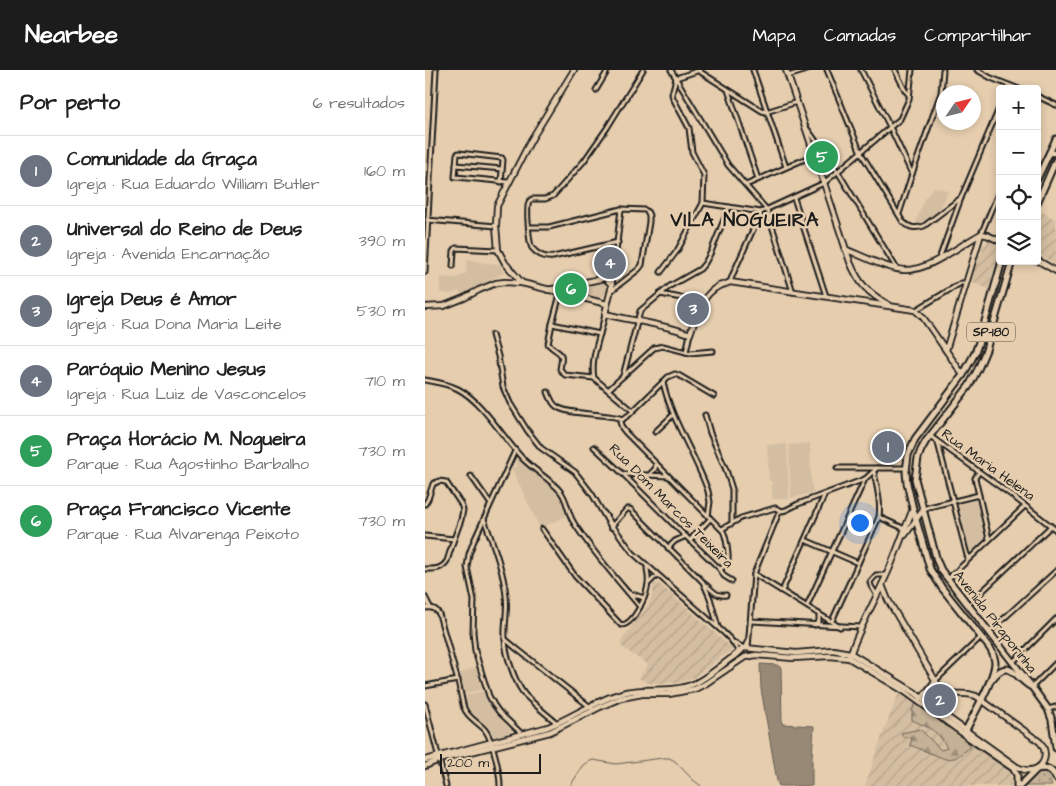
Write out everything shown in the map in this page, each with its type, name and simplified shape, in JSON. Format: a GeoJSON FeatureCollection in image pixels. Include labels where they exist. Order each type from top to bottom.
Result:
{"type":"FeatureCollection","features":[{"type":"Feature","properties":{"kind":"main road"},"geometry":{"type":"LineString","coordinates":[[1039,175],[1056,139]]}},
{"type":"Feature","properties":{"kind":"main road"},"geometry":{"type":"LineString","coordinates":[[1041,194],[1056,160]]}},
{"type":"Feature","properties":{"kind":"main road","name":"Avenida Piraporinha"},"geometry":{"type":"LineString","coordinates":[[966,733],[990,681],[994,657],[991,650],[945,592],[930,569],[913,509],[907,483],[906,468],[910,449],[918,434],[963,375],[975,353],[1001,265]]}},
{"type":"Feature","properties":{"kind":"main road","name":"Avenida Piraporinha"},"geometry":{"type":"LineString","coordinates":[[1011,265],[983,360],[969,386],[921,450],[915,470],[915,479],[941,570],[1054,718],[1056,747]]}},
{"type":"Feature","properties":{"kind":"main road"},"geometry":{"type":"LineString","coordinates":[[960,397],[967,383],[963,375]]}},
{"type":"Feature","properties":{"kind":"main road"},"geometry":{"type":"LineString","coordinates":[[945,592],[947,580]]}},
{"type":"Feature","properties":{"kind":"main road"},"geometry":{"type":"LineString","coordinates":[[990,681],[999,671],[1009,669],[1032,687]]}},
{"type":"Feature","properties":{"kind":"main road"},"geometry":{"type":"LineString","coordinates":[[966,733],[1013,768],[1017,775],[1018,786]]}},
{"type":"Feature","properties":{"kind":"main road"},"geometry":{"type":"LineString","coordinates":[[1018,786],[1037,769],[1049,769],[1053,771],[1056,778]]}},
{"type":"Feature","properties":{"kind":"street"},"geometry":{"type":"LineString","coordinates":[[425,272],[429,211],[427,203],[436,70]]}},
{"type":"Feature","properties":{"kind":"street"},"geometry":{"type":"LineString","coordinates":[[523,284],[505,263],[498,250],[497,206],[536,131],[574,70]]}},
{"type":"Feature","properties":{"kind":"street"},"geometry":{"type":"LineString","coordinates":[[596,90],[608,70]]}},
{"type":"Feature","properties":{"kind":"street"},"geometry":{"type":"LineString","coordinates":[[618,242],[546,257],[536,252],[530,242],[528,208],[531,199],[545,199],[553,196],[584,161],[643,70]]}},
{"type":"Feature","properties":{"kind":"street"},"geometry":{"type":"LineString","coordinates":[[671,70],[728,165],[767,210],[793,292]]}},
{"type":"Feature","properties":{"kind":"street"},"geometry":{"type":"LineString","coordinates":[[677,78],[699,70],[758,109],[766,112],[797,102]]}},
{"type":"Feature","properties":{"kind":"street"},"geometry":{"type":"LineString","coordinates":[[753,70],[785,167]]}},
{"type":"Feature","properties":{"kind":"street"},"geometry":{"type":"LineString","coordinates":[[785,70],[852,268],[865,289],[892,307]]}},
{"type":"Feature","properties":{"kind":"street"},"geometry":{"type":"LineString","coordinates":[[788,77],[807,70]]}},
{"type":"Feature","properties":{"kind":"street"},"geometry":{"type":"LineString","coordinates":[[827,70],[861,153],[903,222],[908,226],[918,228],[928,224],[961,198]]}},
{"type":"Feature","properties":{"kind":"street"},"geometry":{"type":"LineString","coordinates":[[861,70],[912,174]]}},
{"type":"Feature","properties":{"kind":"street"},"geometry":{"type":"LineString","coordinates":[[895,70],[909,95]]}},
{"type":"Feature","properties":{"kind":"street"},"geometry":{"type":"LineString","coordinates":[[703,204],[761,212],[824,183],[900,119],[909,100],[912,70]]}},
{"type":"Feature","properties":{"kind":"street"},"geometry":{"type":"LineString","coordinates":[[899,215],[941,93],[943,70]]}},
{"type":"Feature","properties":{"kind":"street"},"geometry":{"type":"LineString","coordinates":[[977,70],[1004,85]]}},
{"type":"Feature","properties":{"kind":"street"},"geometry":{"type":"LineString","coordinates":[[661,272],[677,251],[703,204],[704,176],[692,152],[689,128],[672,94],[677,78]]}},
{"type":"Feature","properties":{"kind":"street"},"geometry":{"type":"LineString","coordinates":[[728,90],[758,180]]}},
{"type":"Feature","properties":{"kind":"street"},"geometry":{"type":"LineString","coordinates":[[1041,98],[1056,105]]}},
{"type":"Feature","properties":{"kind":"street"},"geometry":{"type":"LineString","coordinates":[[939,258],[961,198],[996,115]]}},
{"type":"Feature","properties":{"kind":"street"},"geometry":{"type":"LineString","coordinates":[[804,124],[838,172],[897,269]]}},
{"type":"Feature","properties":{"kind":"street"},"geometry":{"type":"LineString","coordinates":[[810,140],[817,141]]}},
{"type":"Feature","properties":{"kind":"street"},"geometry":{"type":"LineString","coordinates":[[501,182],[502,158],[459,153],[457,155],[456,177],[501,182],[509,182]]}},
{"type":"Feature","properties":{"kind":"street"},"geometry":{"type":"LineString","coordinates":[[1050,153],[1056,153]]}},
{"type":"Feature","properties":{"kind":"street"},"geometry":{"type":"LineString","coordinates":[[746,185],[814,154]]}},
{"type":"Feature","properties":{"kind":"street"},"geometry":{"type":"LineString","coordinates":[[456,165],[502,169]]}},
{"type":"Feature","properties":{"kind":"street"},"geometry":{"type":"LineString","coordinates":[[794,198],[826,296]]}},
{"type":"Feature","properties":{"kind":"street"},"geometry":{"type":"LineString","coordinates":[[946,350],[981,234],[996,198]]}},
{"type":"Feature","properties":{"kind":"street"},"geometry":{"type":"LineString","coordinates":[[425,207],[429,211]]}},
{"type":"Feature","properties":{"kind":"street"},"geometry":{"type":"LineString","coordinates":[[623,376],[639,311],[670,286],[700,269],[711,252],[729,207]]}},
{"type":"Feature","properties":{"kind":"street"},"geometry":{"type":"LineString","coordinates":[[529,227],[549,227],[621,209],[645,210],[648,212],[647,238],[642,265],[610,292]]}},
{"type":"Feature","properties":{"kind":"street"},"geometry":{"type":"LineString","coordinates":[[594,378],[593,371],[614,270],[621,209]]}},
{"type":"Feature","properties":{"kind":"street"},"geometry":{"type":"LineString","coordinates":[[730,282],[761,212]]}},
{"type":"Feature","properties":{"kind":"street"},"geometry":{"type":"LineString","coordinates":[[427,220],[496,226]]}},
{"type":"Feature","properties":{"kind":"street"},"geometry":{"type":"LineString","coordinates":[[845,249],[903,270],[915,269],[931,263],[981,234],[996,238]]}},
{"type":"Feature","properties":{"kind":"street"},"geometry":{"type":"LineString","coordinates":[[453,266],[456,248],[498,250]]}},
{"type":"Feature","properties":{"kind":"street"},"geometry":{"type":"LineString","coordinates":[[1041,262],[1056,271]]}},
{"type":"Feature","properties":{"kind":"street"},"geometry":{"type":"LineString","coordinates":[[548,290],[605,278],[614,270]]}},
{"type":"Feature","properties":{"kind":"street"},"geometry":{"type":"LineString","coordinates":[[605,278],[611,285]]}},
{"type":"Feature","properties":{"kind":"street"},"geometry":{"type":"LineString","coordinates":[[425,308],[444,306],[496,283],[505,282],[523,284],[607,304]]}},
{"type":"Feature","properties":{"kind":"street"},"geometry":{"type":"LineString","coordinates":[[686,352],[700,306],[712,291],[730,282],[915,310],[922,316],[963,375]]}},
{"type":"Feature","properties":{"kind":"street"},"geometry":{"type":"LineString","coordinates":[[915,310],[961,283],[966,283]]}},
{"type":"Feature","properties":{"kind":"street"},"geometry":{"type":"LineString","coordinates":[[562,287],[548,344],[562,356],[561,371],[565,375],[594,378],[633,411]]}},
{"type":"Feature","properties":{"kind":"street"},"geometry":{"type":"LineString","coordinates":[[659,294],[687,299],[700,306]]}},
{"type":"Feature","properties":{"kind":"street"},"geometry":{"type":"LineString","coordinates":[[605,314],[636,322],[674,328],[691,334]]}},
{"type":"Feature","properties":{"kind":"street"},"geometry":{"type":"LineString","coordinates":[[552,324],[600,334]]}},
{"type":"Feature","properties":{"kind":"street"},"geometry":{"type":"LineString","coordinates":[[493,335],[501,380],[506,395],[527,430],[541,448],[572,469],[585,484],[604,516],[628,548],[718,627],[731,640],[739,652],[745,656]]}},
{"type":"Feature","properties":{"kind":"street"},"geometry":{"type":"LineString","coordinates":[[608,390],[654,348],[663,346],[690,353],[713,350]]}},
{"type":"Feature","properties":{"kind":"street"},"geometry":{"type":"LineString","coordinates":[[714,396],[675,374],[668,377],[620,422],[622,428],[722,530],[726,538],[728,562],[721,569]]}},
{"type":"Feature","properties":{"kind":"street"},"geometry":{"type":"LineString","coordinates":[[425,380],[451,386],[464,392],[481,408],[532,468],[561,492],[570,518],[607,569],[640,607]]}},
{"type":"Feature","properties":{"kind":"street"},"geometry":{"type":"LineString","coordinates":[[663,382],[673,415],[705,485],[710,502],[709,517],[690,540]]}},
{"type":"Feature","properties":{"kind":"street"},"geometry":{"type":"LineString","coordinates":[[656,388],[666,395]]}},
{"type":"Feature","properties":{"kind":"street"},"geometry":{"type":"LineString","coordinates":[[548,392],[556,407],[562,410],[613,416],[623,419]]}},
{"type":"Feature","properties":{"kind":"street"},"geometry":{"type":"LineString","coordinates":[[655,432],[673,415]]}},
{"type":"Feature","properties":{"kind":"street"},"geometry":{"type":"LineString","coordinates":[[705,415],[710,433],[732,488],[732,523]]}},
{"type":"Feature","properties":{"kind":"street","name":"Rua Maria Helena"},"geometry":{"type":"LineString","coordinates":[[930,436],[1056,530]]}},
{"type":"Feature","properties":{"kind":"street"},"geometry":{"type":"LineString","coordinates":[[938,443],[968,559]]}},
{"type":"Feature","properties":{"kind":"street","name":"Rua Dom Marcos Teixeira"},"geometry":{"type":"LineString","coordinates":[[594,447],[721,569],[724,576],[732,581]]}},
{"type":"Feature","properties":{"kind":"street"},"geometry":{"type":"LineString","coordinates":[[515,450],[479,528],[467,560],[468,575],[474,600],[473,642],[483,677],[492,701],[499,712],[522,734]]}},
{"type":"Feature","properties":{"kind":"street"},"geometry":{"type":"LineString","coordinates":[[649,474],[655,469],[656,464]]}},
{"type":"Feature","properties":{"kind":"street"},"geometry":{"type":"LineString","coordinates":[[837,468],[906,468]]}},
{"type":"Feature","properties":{"kind":"street"},"geometry":{"type":"LineString","coordinates":[[722,530],[741,518],[775,508],[786,510],[824,495],[865,478],[877,468]]}},
{"type":"Feature","properties":{"kind":"street"},"geometry":{"type":"LineString","coordinates":[[832,621],[879,517],[881,508],[874,472]]}},
{"type":"Feature","properties":{"kind":"street"},"geometry":{"type":"LineString","coordinates":[[979,472],[975,478],[989,540]]}},
{"type":"Feature","properties":{"kind":"street"},"geometry":{"type":"LineString","coordinates":[[623,474],[668,476]]}},
{"type":"Feature","properties":{"kind":"street"},"geometry":{"type":"LineString","coordinates":[[471,476],[490,504]]}},
{"type":"Feature","properties":{"kind":"street"},"geometry":{"type":"LineString","coordinates":[[807,606],[865,478]]}},
{"type":"Feature","properties":{"kind":"street"},"geometry":{"type":"LineString","coordinates":[[425,504],[431,487],[435,482],[443,481],[449,484],[463,510],[447,561],[437,569],[425,569]]}},
{"type":"Feature","properties":{"kind":"street"},"geometry":{"type":"LineString","coordinates":[[782,591],[824,495]]}},
{"type":"Feature","properties":{"kind":"street"},"geometry":{"type":"LineString","coordinates":[[901,540],[923,510],[979,496]]}},
{"type":"Feature","properties":{"kind":"street"},"geometry":{"type":"LineString","coordinates":[[701,508],[709,500]]}},
{"type":"Feature","properties":{"kind":"street"},"geometry":{"type":"LineString","coordinates":[[947,580],[1025,506]]}},
{"type":"Feature","properties":{"kind":"street"},"geometry":{"type":"LineString","coordinates":[[613,527],[630,509],[703,582],[718,595],[726,595]]}},
{"type":"Feature","properties":{"kind":"street"},"geometry":{"type":"LineString","coordinates":[[849,656],[876,594],[887,575],[913,509]]}},
{"type":"Feature","properties":{"kind":"street"},"geometry":{"type":"LineString","coordinates":[[745,656],[745,645],[749,640],[754,574],[780,510]]}},
{"type":"Feature","properties":{"kind":"street"},"geometry":{"type":"LineString","coordinates":[[879,517],[905,529]]}},
{"type":"Feature","properties":{"kind":"street"},"geometry":{"type":"LineString","coordinates":[[484,518],[503,578],[507,607],[505,638],[508,655],[517,682],[525,694],[557,723]]}},
{"type":"Feature","properties":{"kind":"street"},"geometry":{"type":"LineString","coordinates":[[968,605],[1051,526]]}},
{"type":"Feature","properties":{"kind":"street"},"geometry":{"type":"LineString","coordinates":[[479,528],[489,530]]}},
{"type":"Feature","properties":{"kind":"street"},"geometry":{"type":"LineString","coordinates":[[542,529],[575,576],[619,624],[623,626],[630,622],[645,598],[648,583],[647,566]]}},
{"type":"Feature","properties":{"kind":"street"},"geometry":{"type":"LineString","coordinates":[[675,541],[679,530]]}},
{"type":"Feature","properties":{"kind":"street"},"geometry":{"type":"LineString","coordinates":[[425,536],[454,539]]}},
{"type":"Feature","properties":{"kind":"street"},"geometry":{"type":"LineString","coordinates":[[668,548],[675,541],[686,536]]}},
{"type":"Feature","properties":{"kind":"street"},"geometry":{"type":"LineString","coordinates":[[805,540],[857,563]]}},
{"type":"Feature","properties":{"kind":"street"},"geometry":{"type":"LineString","coordinates":[[989,632],[1056,570]]}},
{"type":"Feature","properties":{"kind":"street"},"geometry":{"type":"LineString","coordinates":[[754,574],[841,627]]}},
{"type":"Feature","properties":{"kind":"street"},"geometry":{"type":"LineString","coordinates":[[887,575],[876,575],[870,582],[876,594],[888,600]]}},
{"type":"Feature","properties":{"kind":"street"},"geometry":{"type":"LineString","coordinates":[[648,583],[658,576]]}},
{"type":"Feature","properties":{"kind":"street"},"geometry":{"type":"LineString","coordinates":[[703,582],[710,598],[718,627]]}},
{"type":"Feature","properties":{"kind":"street"},"geometry":{"type":"LineString","coordinates":[[425,760],[550,732],[615,700],[629,696],[669,694],[695,690],[745,656],[762,655],[802,658],[849,656],[1020,769],[1037,769],[1044,758],[1042,744],[981,699],[971,694],[950,694],[935,681],[888,600],[882,585]]}},
{"type":"Feature","properties":{"kind":"street"},"geometry":{"type":"LineString","coordinates":[[629,593],[645,598]]}},
{"type":"Feature","properties":{"kind":"street"},"geometry":{"type":"LineString","coordinates":[[425,597],[430,607]]}},
{"type":"Feature","properties":{"kind":"street"},"geometry":{"type":"LineString","coordinates":[[425,608],[430,607],[437,610],[439,614],[463,705],[467,714],[485,730],[492,744],[500,786]]}},
{"type":"Feature","properties":{"kind":"street"},"geometry":{"type":"LineString","coordinates":[[706,617],[713,609]]}},
{"type":"Feature","properties":{"kind":"street"},"geometry":{"type":"LineString","coordinates":[[815,625],[819,622],[819,613]]}},
{"type":"Feature","properties":{"kind":"street"},"geometry":{"type":"LineString","coordinates":[[1013,662],[1056,619]]}},
{"type":"Feature","properties":{"kind":"street"},"geometry":{"type":"LineString","coordinates":[[751,621],[861,627]]}},
{"type":"Feature","properties":{"kind":"street"},"geometry":{"type":"LineString","coordinates":[[922,698],[935,681],[981,637]]}},
{"type":"Feature","properties":{"kind":"street"},"geometry":{"type":"LineString","coordinates":[[505,638],[514,650],[594,710]]}},
{"type":"Feature","properties":{"kind":"street"},"geometry":{"type":"LineString","coordinates":[[731,640],[746,648],[796,653],[833,650],[849,656],[901,683],[966,733]]}},
{"type":"Feature","properties":{"kind":"street"},"geometry":{"type":"LineString","coordinates":[[492,744],[557,723],[589,706],[628,691],[681,688],[691,685],[746,648]]}},
{"type":"Feature","properties":{"kind":"street"},"geometry":{"type":"LineString","coordinates":[[508,655],[514,650]]}},
{"type":"Feature","properties":{"kind":"street"},"geometry":{"type":"LineString","coordinates":[[1032,687],[1056,663]]}},
{"type":"Feature","properties":{"kind":"street"},"geometry":{"type":"LineString","coordinates":[[425,686],[457,680]]}},
{"type":"Feature","properties":{"kind":"street"},"geometry":{"type":"LineString","coordinates":[[425,704],[446,786]]}},
{"type":"Feature","properties":{"kind":"street"},"geometry":{"type":"LineString","coordinates":[[1048,709],[1056,707]]}},
{"type":"Feature","properties":{"kind":"street"},"geometry":{"type":"LineString","coordinates":[[425,766],[439,758]]}},
{"type":"Feature","properties":{"kind":"shaded area"},"geometry":{"type":"Polygon","coordinates":[[[934,187],[948,191],[940,210],[924,222],[918,223],[916,221],[925,198],[934,187]]]}},
{"type":"Feature","properties":{"kind":"shaded area"},"geometry":{"type":"Polygon","coordinates":[[[1041,212],[1056,220],[1056,264],[1041,256],[1041,212]]]}},
{"type":"Feature","properties":{"kind":"shaded area"},"geometry":{"type":"Polygon","coordinates":[[[987,238],[996,241],[996,265],[998,265],[992,290],[971,282],[978,254],[981,255],[983,245],[985,245],[987,238]]]}},
{"type":"Feature","properties":{"kind":"shaded area"},"geometry":{"type":"Polygon","coordinates":[[[467,259],[500,264],[504,273],[461,295],[459,291],[450,294],[440,292],[440,277],[457,278],[466,273],[467,259]]]}},
{"type":"Feature","properties":{"kind":"shaded area"},"geometry":{"type":"Polygon","coordinates":[[[602,279],[607,286],[602,299],[578,294],[578,286],[602,279]]]}},
{"type":"Feature","properties":{"kind":"shaded area"},"geometry":{"type":"Polygon","coordinates":[[[810,443],[813,493],[791,498],[789,445],[810,443]]]}},
{"type":"Feature","properties":{"kind":"shaded area"},"geometry":{"type":"Polygon","coordinates":[[[787,444],[789,499],[772,499],[772,482],[769,481],[767,445],[787,444]]]}},
{"type":"Feature","properties":{"kind":"shaded area"},"geometry":{"type":"Polygon","coordinates":[[[518,458],[559,492],[563,498],[567,516],[540,528],[511,467],[516,467],[516,459],[518,458]]]}},
{"type":"Feature","properties":{"kind":"shaded area"},"geometry":{"type":"Polygon","coordinates":[[[978,500],[987,539],[969,553],[958,505],[978,500]]]}},
{"type":"Feature","properties":{"kind":"shaded area"},"geometry":{"type":"Polygon","coordinates":[[[657,583],[732,648],[732,650],[694,677],[680,683],[647,683],[639,678],[648,665],[621,645],[621,641],[648,605],[653,593],[653,584],[657,583]]]}},
{"type":"Feature","properties":{"kind":"shaded area"},"geometry":{"type":"Polygon","coordinates":[[[760,664],[777,665],[781,668],[782,724],[814,726],[812,786],[779,786],[761,689],[760,664]]]}},
{"type":"Feature","properties":{"kind":"shaded area"},"geometry":{"type":"Polygon","coordinates":[[[476,667],[482,689],[463,694],[459,674],[476,667]]]}},
{"type":"Feature","properties":{"kind":"shaded area"},"geometry":{"type":"Polygon","coordinates":[[[483,691],[494,712],[512,731],[511,733],[493,739],[485,727],[473,718],[465,703],[464,696],[483,691]]]}},
{"type":"Feature","properties":{"kind":"shaded area"},"geometry":{"type":"Polygon","coordinates":[[[899,693],[915,700],[1007,769],[1012,780],[1011,786],[865,786],[899,693]]]}},
{"type":"Feature","properties":{"kind":"green space"},"geometry":{"type":"Polygon","coordinates":[[[916,703],[963,737],[971,747],[955,758],[945,759],[910,745],[912,738],[903,737],[901,733],[920,729],[941,750],[947,748],[936,733],[912,720],[912,710],[916,703]]]}},
{"type":"Feature","properties":{"kind":"green space"},"geometry":{"type":"Polygon","coordinates":[[[1043,770],[1047,772],[1052,786],[1024,786],[1034,774],[1043,770]]]}},
{"type":"Feature","properties":{"kind":"waterway"},"geometry":{"type":"LineString","coordinates":[[570,786],[583,766],[593,760],[616,764],[663,758],[675,761],[701,786]]}},
{"type":"Feature","properties":{"kind":"place","name":"Praça Horácio M. Nogueira"},"geometry":{"type":"Point","coordinates":[822,157]}},
{"type":"Feature","properties":{"kind":"place","name":"Paróquio Menino Jesus"},"geometry":{"type":"Point","coordinates":[610,263]}},
{"type":"Feature","properties":{"kind":"place","name":"Praça Francisco Vicente"},"geometry":{"type":"Point","coordinates":[571,289]}},
{"type":"Feature","properties":{"kind":"place","name":"Igreja Deus é Amor"},"geometry":{"type":"Point","coordinates":[693,309]}},
{"type":"Feature","properties":{"kind":"place","name":"Comunidade da Graça"},"geometry":{"type":"Point","coordinates":[888,447]}},
{"type":"Feature","properties":{"kind":"place","name":"Universal do Reino de Deus"},"geometry":{"type":"Point","coordinates":[940,700]}},
{"type":"Feature","properties":{"kind":"district","name":"VILA NOGUEIRA"},"geometry":{"type":"Point","coordinates":[745,220]}}]}
